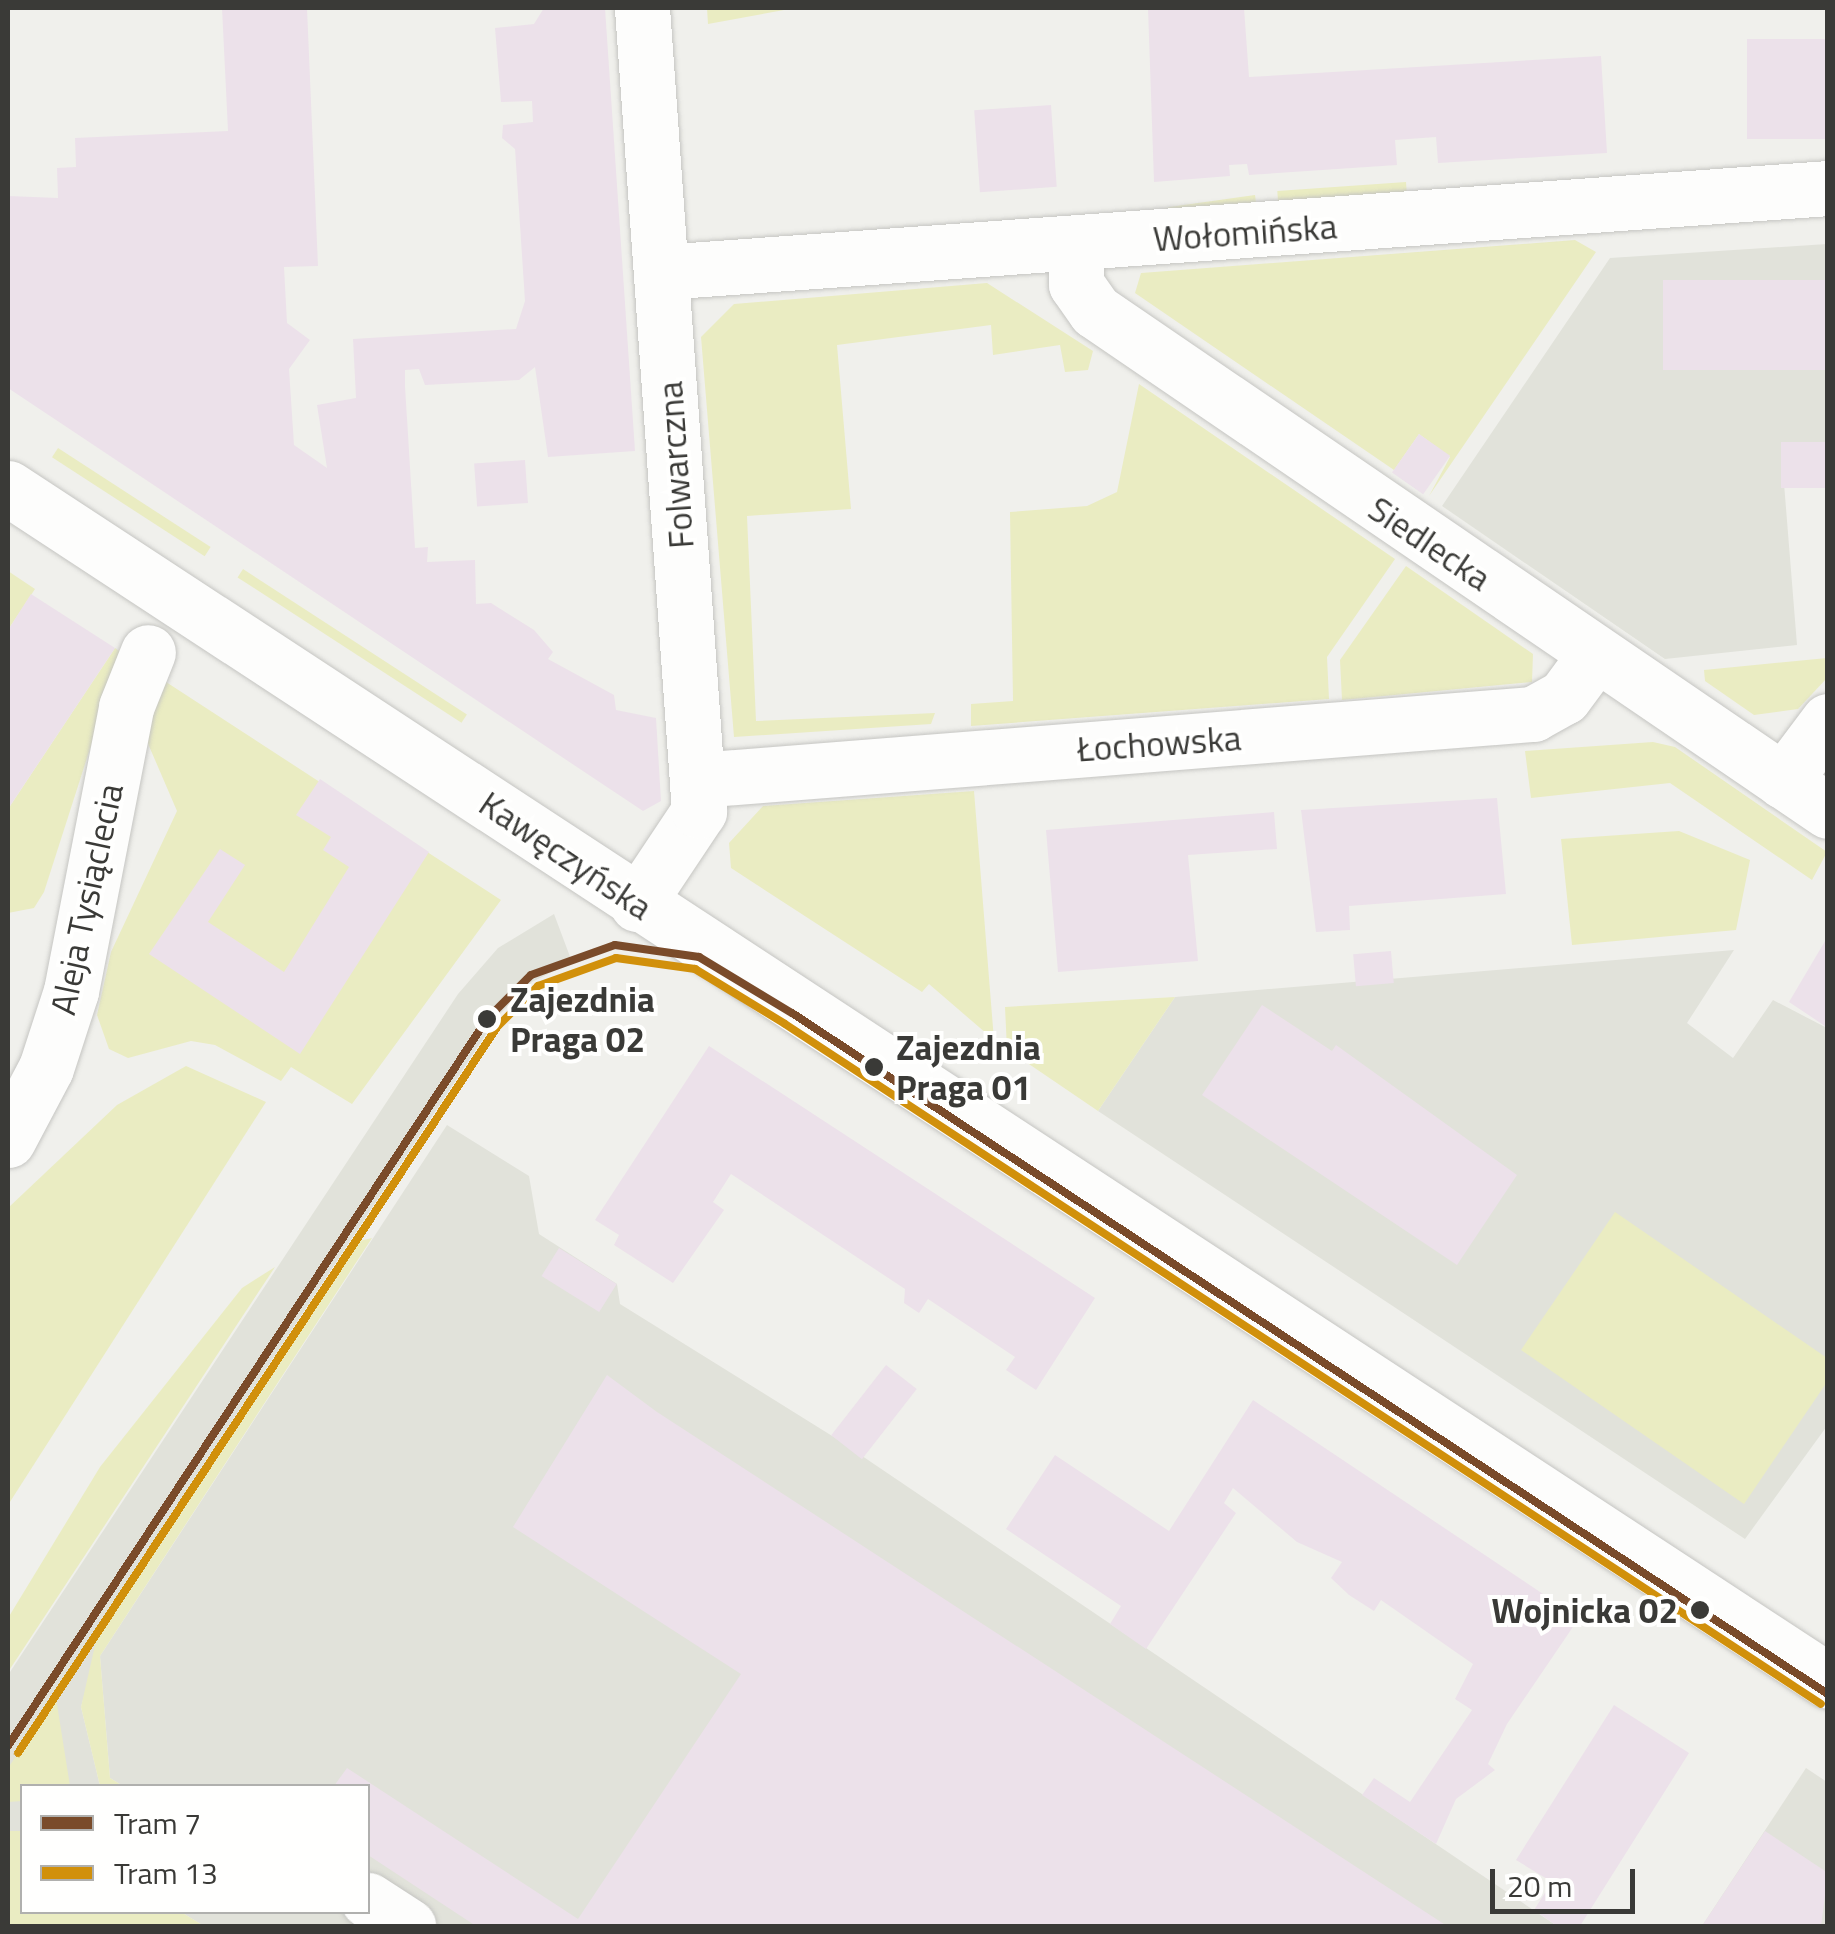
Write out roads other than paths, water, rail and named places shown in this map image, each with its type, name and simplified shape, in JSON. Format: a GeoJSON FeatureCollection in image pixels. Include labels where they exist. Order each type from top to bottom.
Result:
{"type":"FeatureCollection","features":[{"type":"Feature","properties":{"kind":"street","name":"Folwarczna"},"geometry":{"type":"LineString","coordinates":[[638,904],[699,811],[642,8]]}},
{"type":"Feature","properties":{"kind":"street","name":"Wołomińska"},"geometry":{"type":"LineString","coordinates":[[662,272],[1828,188]]}},
{"type":"Feature","properties":{"kind":"street","name":"Siedlecka"},"geometry":{"type":"LineString","coordinates":[[1076,245],[1076,284],[1095,312],[1828,811]]}},
{"type":"Feature","properties":{"kind":"street","name":"Kawęczyńska"},"geometry":{"type":"LineString","coordinates":[[8,488],[1828,1681]]}},
{"type":"Feature","properties":{"kind":"street","name":"Aleja Tysiąclecia"},"geometry":{"type":"LineString","coordinates":[[8,1140],[46,1068],[71,991],[126,707],[148,652]]}},
{"type":"Feature","properties":{"kind":"street","name":"Łochowska"},"geometry":{"type":"LineString","coordinates":[[698,780],[1533,714],[1564,696],[1595,655]]}},
{"type":"Feature","properties":{"kind":"street"},"geometry":{"type":"LineString","coordinates":[[1783,782],[1828,721]]}},
{"type":"Feature","properties":{"kind":"street"},"geometry":{"type":"LineString","coordinates":[[370,1901],[408,1926]]}},
{"type":"Feature","properties":{"kind":"tram line","name":"7"},"geometry":{"type":"LineString","coordinates":[[8,1746],[487,1019],[531,975],[615,945],[699,957],[792,1013],[1828,1694]]}},
{"type":"Feature","properties":{"kind":"tram line","name":"13"},"geometry":{"type":"LineString","coordinates":[[18,1753],[497,1027],[538,986],[616,958],[695,969],[785,1024],[1821,1704]]}},
{"type":"Feature","properties":{"kind":"place","name":"Zajezdnia Praga 02"},"geometry":{"type":"Point","coordinates":[487,1019]}},
{"type":"Feature","properties":{"kind":"place","name":"Zajezdnia Praga 01"},"geometry":{"type":"Point","coordinates":[874,1067]}},
{"type":"Feature","properties":{"kind":"place","name":"Wojnicka 02"},"geometry":{"type":"Point","coordinates":[1700,1610]}}]}
